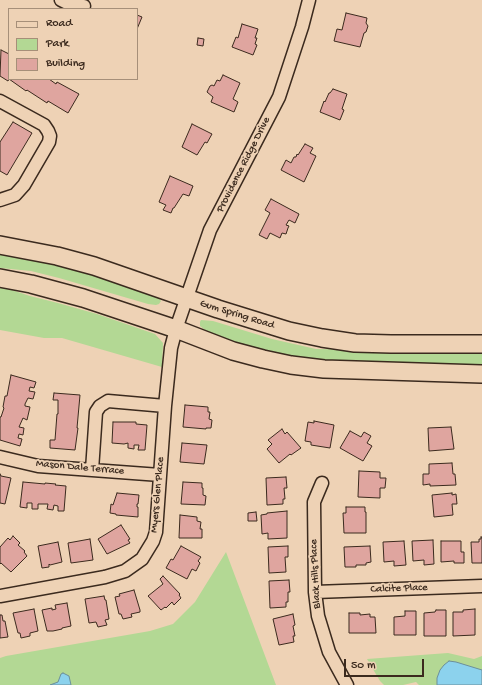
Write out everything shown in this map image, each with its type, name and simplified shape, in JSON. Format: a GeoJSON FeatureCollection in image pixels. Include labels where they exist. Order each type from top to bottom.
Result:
{"type":"FeatureCollection","features":[{"type":"Feature","properties":{"kind":"main road","name":"Gum Spring Road"},"geometry":{"type":"LineString","coordinates":[[0,245],[57,256],[94,266],[187,299],[289,331],[355,343],[482,344]]}},
{"type":"Feature","properties":{"kind":"main road"},"geometry":{"type":"LineString","coordinates":[[0,278],[31,284],[83,298],[176,328],[233,351],[291,365],[340,370],[482,374]]}},
{"type":"Feature","properties":{"kind":"street"},"geometry":{"type":"LineString","coordinates":[[61,0],[73,6],[84,6]]}},
{"type":"Feature","properties":{"kind":"street","name":"Providence Ridge Drive"},"geometry":{"type":"LineString","coordinates":[[176,328],[210,230],[279,97],[302,27],[309,0]]}},
{"type":"Feature","properties":{"kind":"street"},"geometry":{"type":"LineString","coordinates":[[0,101],[44,125],[49,133],[49,142],[24,185],[14,195],[0,200]]}},
{"type":"Feature","properties":{"kind":"street","name":"Myers Glen Place"},"geometry":{"type":"LineString","coordinates":[[0,596],[126,571],[142,559],[153,542],[156,532],[165,406],[171,348],[176,328]]}},
{"type":"Feature","properties":{"kind":"street"},"geometry":{"type":"LineString","coordinates":[[92,470],[96,412],[100,406],[108,401],[165,406]]}},
{"type":"Feature","properties":{"kind":"street","name":"Mason Dale Terrace"},"geometry":{"type":"LineString","coordinates":[[0,457],[38,466],[160,474]]}},
{"type":"Feature","properties":{"kind":"street","name":"Black Hills Place"},"geometry":{"type":"LineString","coordinates":[[322,483],[314,502],[315,592],[318,616],[329,652],[347,685]]}},
{"type":"Feature","properties":{"kind":"street","name":"Calcite Place"},"geometry":{"type":"LineString","coordinates":[[315,592],[482,586]]}},
{"type":"Feature","properties":{"kind":"green space"},"geometry":{"type":"Polygon","coordinates":[[[0,250],[85,270],[157,296],[161,301],[156,305],[148,304],[31,271],[0,268],[0,250]]]}},
{"type":"Feature","properties":{"kind":"green space"},"geometry":{"type":"Polygon","coordinates":[[[0,286],[30,296],[97,314],[155,334],[163,343],[162,367],[62,338],[44,338],[0,330],[0,286]]]}},
{"type":"Feature","properties":{"kind":"green space"},"geometry":{"type":"Polygon","coordinates":[[[201,320],[213,321],[272,339],[316,349],[482,351],[482,367],[321,362],[258,351],[211,335],[200,326],[201,320]]]}},
{"type":"Feature","properties":{"kind":"green space"},"geometry":{"type":"Polygon","coordinates":[[[226,552],[276,685],[0,685],[0,658],[150,631],[173,624],[195,602],[226,552]]]}},
{"type":"Feature","properties":{"kind":"green space"},"geometry":{"type":"Polygon","coordinates":[[[448,653],[474,659],[482,656],[482,685],[419,685],[416,682],[403,685],[384,685],[367,659],[448,653]]]}},
{"type":"Feature","properties":{"kind":"water"},"geometry":{"type":"Polygon","coordinates":[[[449,661],[482,670],[482,685],[437,685],[437,678],[440,670],[449,661]]]}},
{"type":"Feature","properties":{"kind":"water"},"geometry":{"type":"Polygon","coordinates":[[[63,673],[69,676],[71,685],[50,685],[58,682],[61,674],[63,673]]]}},
{"type":"Feature","properties":{"kind":"building"},"geometry":{"type":"Polygon","coordinates":[[[346,13],[367,18],[366,23],[368,26],[366,32],[364,33],[360,47],[334,41],[337,29],[342,30],[346,13]]]}},
{"type":"Feature","properties":{"kind":"building"},"geometry":{"type":"Polygon","coordinates":[[[138,15],[142,17],[138,27],[138,15]]]}},
{"type":"Feature","properties":{"kind":"building"},"geometry":{"type":"Polygon","coordinates":[[[242,24],[258,29],[255,38],[257,38],[255,44],[257,45],[253,55],[232,47],[236,37],[238,38],[242,24]]]}},
{"type":"Feature","properties":{"kind":"building"},"geometry":{"type":"Polygon","coordinates":[[[198,38],[204,39],[203,46],[197,45],[198,38]]]}},
{"type":"Feature","properties":{"kind":"building"},"geometry":{"type":"Polygon","coordinates":[[[1,50],[8,54],[8,81],[0,76],[1,50]]]}},
{"type":"Feature","properties":{"kind":"building"},"geometry":{"type":"Polygon","coordinates":[[[223,75],[240,83],[233,99],[238,102],[234,112],[211,102],[213,97],[207,92],[210,86],[214,86],[217,80],[220,81],[223,75]]]}},
{"type":"Feature","properties":{"kind":"building"},"geometry":{"type":"Polygon","coordinates":[[[10,80],[50,80],[79,94],[68,113],[48,101],[47,103],[27,90],[26,91],[10,80]]]}},
{"type":"Feature","properties":{"kind":"building"},"geometry":{"type":"Polygon","coordinates":[[[333,89],[347,94],[342,109],[344,110],[340,120],[320,112],[324,101],[325,102],[329,93],[333,89]]]}},
{"type":"Feature","properties":{"kind":"building"},"geometry":{"type":"Polygon","coordinates":[[[13,122],[32,133],[7,175],[0,171],[0,142],[13,122]]]}},
{"type":"Feature","properties":{"kind":"building"},"geometry":{"type":"Polygon","coordinates":[[[192,124],[212,134],[197,155],[182,147],[192,124]]]}},
{"type":"Feature","properties":{"kind":"building"},"geometry":{"type":"Polygon","coordinates":[[[305,144],[313,148],[310,153],[316,156],[304,182],[281,170],[286,160],[291,163],[305,144]]]}},
{"type":"Feature","properties":{"kind":"building"},"geometry":{"type":"Polygon","coordinates":[[[170,176],[193,186],[189,196],[183,194],[171,213],[163,210],[166,205],[159,202],[170,176]]]}},
{"type":"Feature","properties":{"kind":"building"},"geometry":{"type":"Polygon","coordinates":[[[271,199],[299,214],[295,223],[289,220],[286,225],[289,226],[286,234],[282,233],[280,238],[270,233],[267,239],[259,235],[270,213],[265,210],[271,199]]]}},
{"type":"Feature","properties":{"kind":"building"},"geometry":{"type":"Polygon","coordinates":[[[11,375],[36,382],[34,388],[30,387],[29,391],[35,392],[33,399],[28,398],[25,404],[25,406],[30,407],[27,420],[23,418],[19,427],[24,428],[23,435],[19,434],[18,438],[22,439],[20,446],[0,440],[0,417],[4,408],[5,396],[7,396],[11,375]]]}},
{"type":"Feature","properties":{"kind":"building"},"geometry":{"type":"Polygon","coordinates":[[[54,393],[80,395],[75,450],[50,448],[50,440],[55,440],[58,414],[58,400],[53,400],[54,393]]]}},
{"type":"Feature","properties":{"kind":"building"},"geometry":{"type":"Polygon","coordinates":[[[185,405],[208,407],[208,412],[210,412],[209,419],[212,420],[211,428],[183,427],[185,405]]]}},
{"type":"Feature","properties":{"kind":"building"},"geometry":{"type":"Polygon","coordinates":[[[314,421],[334,425],[330,448],[311,445],[311,442],[305,441],[308,422],[314,423],[314,421]]]}},
{"type":"Feature","properties":{"kind":"building"},"geometry":{"type":"Polygon","coordinates":[[[113,422],[136,422],[136,424],[147,425],[145,450],[138,450],[139,445],[134,445],[134,449],[128,448],[128,443],[112,443],[113,422]]]}},
{"type":"Feature","properties":{"kind":"building"},"geometry":{"type":"Polygon","coordinates":[[[451,427],[454,449],[429,451],[428,428],[451,427]]]}},
{"type":"Feature","properties":{"kind":"building"},"geometry":{"type":"Polygon","coordinates":[[[282,429],[285,434],[287,432],[301,448],[291,455],[290,454],[279,463],[267,449],[272,444],[268,440],[282,429]]]}},
{"type":"Feature","properties":{"kind":"building"},"geometry":{"type":"Polygon","coordinates":[[[350,431],[361,437],[364,432],[371,436],[367,443],[372,446],[363,461],[340,448],[350,431]]]}},
{"type":"Feature","properties":{"kind":"building"},"geometry":{"type":"Polygon","coordinates":[[[182,443],[207,445],[204,464],[180,462],[182,443]]]}},
{"type":"Feature","properties":{"kind":"building"},"geometry":{"type":"Polygon","coordinates":[[[452,463],[456,485],[423,485],[423,474],[429,474],[429,464],[452,463]]]}},
{"type":"Feature","properties":{"kind":"building"},"geometry":{"type":"Polygon","coordinates":[[[359,471],[380,472],[380,478],[386,478],[385,488],[380,488],[380,498],[358,497],[359,471]]]}},
{"type":"Feature","properties":{"kind":"building"},"geometry":{"type":"Polygon","coordinates":[[[0,474],[1,476],[11,478],[5,504],[0,503],[0,474]]]}},
{"type":"Feature","properties":{"kind":"building"},"geometry":{"type":"Polygon","coordinates":[[[286,477],[287,488],[284,488],[285,499],[283,499],[283,504],[267,505],[266,478],[286,477]]]}},
{"type":"Feature","properties":{"kind":"building"},"geometry":{"type":"Polygon","coordinates":[[[23,482],[66,486],[64,511],[58,511],[58,506],[54,505],[53,510],[47,509],[48,504],[38,504],[38,509],[32,509],[32,503],[27,503],[27,508],[20,507],[23,482]]]}},
{"type":"Feature","properties":{"kind":"building"},"geometry":{"type":"Polygon","coordinates":[[[183,482],[202,483],[203,495],[206,496],[205,505],[181,504],[183,482]]]}},
{"type":"Feature","properties":{"kind":"building"},"geometry":{"type":"Polygon","coordinates":[[[117,493],[139,495],[137,504],[138,517],[110,513],[111,504],[113,505],[117,493]]]}},
{"type":"Feature","properties":{"kind":"building"},"geometry":{"type":"Polygon","coordinates":[[[452,493],[452,495],[456,494],[457,504],[452,504],[453,515],[434,517],[432,495],[452,493]]]}},
{"type":"Feature","properties":{"kind":"building"},"geometry":{"type":"Polygon","coordinates":[[[346,507],[365,507],[366,533],[344,533],[343,513],[346,513],[346,507]]]}},
{"type":"Feature","properties":{"kind":"building"},"geometry":{"type":"Polygon","coordinates":[[[287,511],[287,538],[268,539],[268,533],[262,534],[261,515],[287,511]]]}},
{"type":"Feature","properties":{"kind":"building"},"geometry":{"type":"Polygon","coordinates":[[[256,512],[257,521],[248,521],[248,513],[256,512]]]}},
{"type":"Feature","properties":{"kind":"building"},"geometry":{"type":"Polygon","coordinates":[[[180,515],[197,517],[197,521],[201,522],[200,529],[202,529],[202,538],[179,538],[180,515]]]}},
{"type":"Feature","properties":{"kind":"building"},"geometry":{"type":"Polygon","coordinates":[[[121,525],[130,539],[128,540],[130,543],[107,554],[98,539],[121,525]]]}},
{"type":"Feature","properties":{"kind":"building"},"geometry":{"type":"Polygon","coordinates":[[[13,536],[20,543],[18,545],[25,551],[24,552],[27,556],[11,572],[1,563],[0,564],[0,547],[8,538],[10,540],[13,536]]]}},
{"type":"Feature","properties":{"kind":"building"},"geometry":{"type":"Polygon","coordinates":[[[481,537],[482,563],[472,563],[471,542],[479,542],[481,537]]]}},
{"type":"Feature","properties":{"kind":"building"},"geometry":{"type":"Polygon","coordinates":[[[90,539],[93,560],[71,563],[68,543],[90,539]]]}},
{"type":"Feature","properties":{"kind":"building"},"geometry":{"type":"Polygon","coordinates":[[[433,540],[434,564],[424,565],[424,560],[413,561],[412,541],[433,540]]]}},
{"type":"Feature","properties":{"kind":"building"},"geometry":{"type":"Polygon","coordinates":[[[404,541],[406,565],[394,566],[394,561],[384,562],[383,542],[404,541]]]}},
{"type":"Feature","properties":{"kind":"building"},"geometry":{"type":"Polygon","coordinates":[[[441,541],[461,541],[461,552],[464,552],[464,563],[454,563],[454,561],[441,562],[441,541]]]}},
{"type":"Feature","properties":{"kind":"building"},"geometry":{"type":"Polygon","coordinates":[[[58,542],[62,562],[49,564],[49,567],[42,568],[38,546],[58,542]]]}},
{"type":"Feature","properties":{"kind":"building"},"geometry":{"type":"Polygon","coordinates":[[[181,546],[201,557],[198,561],[200,563],[196,571],[192,569],[187,579],[166,568],[171,559],[173,560],[181,546]]]}},
{"type":"Feature","properties":{"kind":"building"},"geometry":{"type":"Polygon","coordinates":[[[288,546],[288,557],[285,557],[286,572],[269,573],[268,547],[288,546]]]}},
{"type":"Feature","properties":{"kind":"building"},"geometry":{"type":"Polygon","coordinates":[[[370,546],[371,562],[366,563],[366,565],[356,565],[356,567],[345,567],[344,547],[370,546]]]}},
{"type":"Feature","properties":{"kind":"building"},"geometry":{"type":"Polygon","coordinates":[[[163,576],[180,594],[179,595],[181,598],[174,605],[172,602],[166,608],[165,607],[161,610],[148,596],[163,584],[160,579],[163,576]]]}},
{"type":"Feature","properties":{"kind":"building"},"geometry":{"type":"Polygon","coordinates":[[[289,580],[290,592],[288,592],[288,602],[286,602],[286,607],[270,608],[269,581],[289,580]]]}},
{"type":"Feature","properties":{"kind":"building"},"geometry":{"type":"Polygon","coordinates":[[[134,590],[140,612],[131,614],[132,617],[123,619],[121,614],[119,614],[115,597],[120,596],[119,594],[134,590]]]}},
{"type":"Feature","properties":{"kind":"building"},"geometry":{"type":"Polygon","coordinates":[[[104,596],[109,619],[105,620],[107,625],[98,627],[96,622],[89,623],[85,599],[104,596]]]}},
{"type":"Feature","properties":{"kind":"building"},"geometry":{"type":"Polygon","coordinates":[[[67,603],[71,626],[53,631],[47,631],[42,610],[52,608],[52,610],[56,609],[55,605],[67,603]]]}},
{"type":"Feature","properties":{"kind":"building"},"geometry":{"type":"Polygon","coordinates":[[[34,609],[38,631],[30,633],[30,636],[21,638],[20,633],[18,633],[13,613],[34,609]]]}},
{"type":"Feature","properties":{"kind":"building"},"geometry":{"type":"Polygon","coordinates":[[[475,609],[475,635],[453,636],[453,612],[463,612],[463,610],[475,609]]]}},
{"type":"Feature","properties":{"kind":"building"},"geometry":{"type":"Polygon","coordinates":[[[436,610],[446,610],[446,636],[424,636],[424,613],[435,612],[436,610]]]}},
{"type":"Feature","properties":{"kind":"building"},"geometry":{"type":"Polygon","coordinates":[[[405,611],[416,611],[416,635],[394,635],[394,617],[405,616],[405,611]]]}},
{"type":"Feature","properties":{"kind":"building"},"geometry":{"type":"Polygon","coordinates":[[[349,613],[360,613],[360,615],[370,614],[370,617],[375,617],[376,633],[349,633],[349,613]]]}},
{"type":"Feature","properties":{"kind":"building"},"geometry":{"type":"Polygon","coordinates":[[[293,614],[295,625],[293,626],[295,636],[293,636],[294,642],[279,645],[273,619],[293,614]]]}},
{"type":"Feature","properties":{"kind":"building"},"geometry":{"type":"Polygon","coordinates":[[[0,615],[2,615],[3,621],[5,621],[8,637],[0,638],[0,615]]]}}]}
